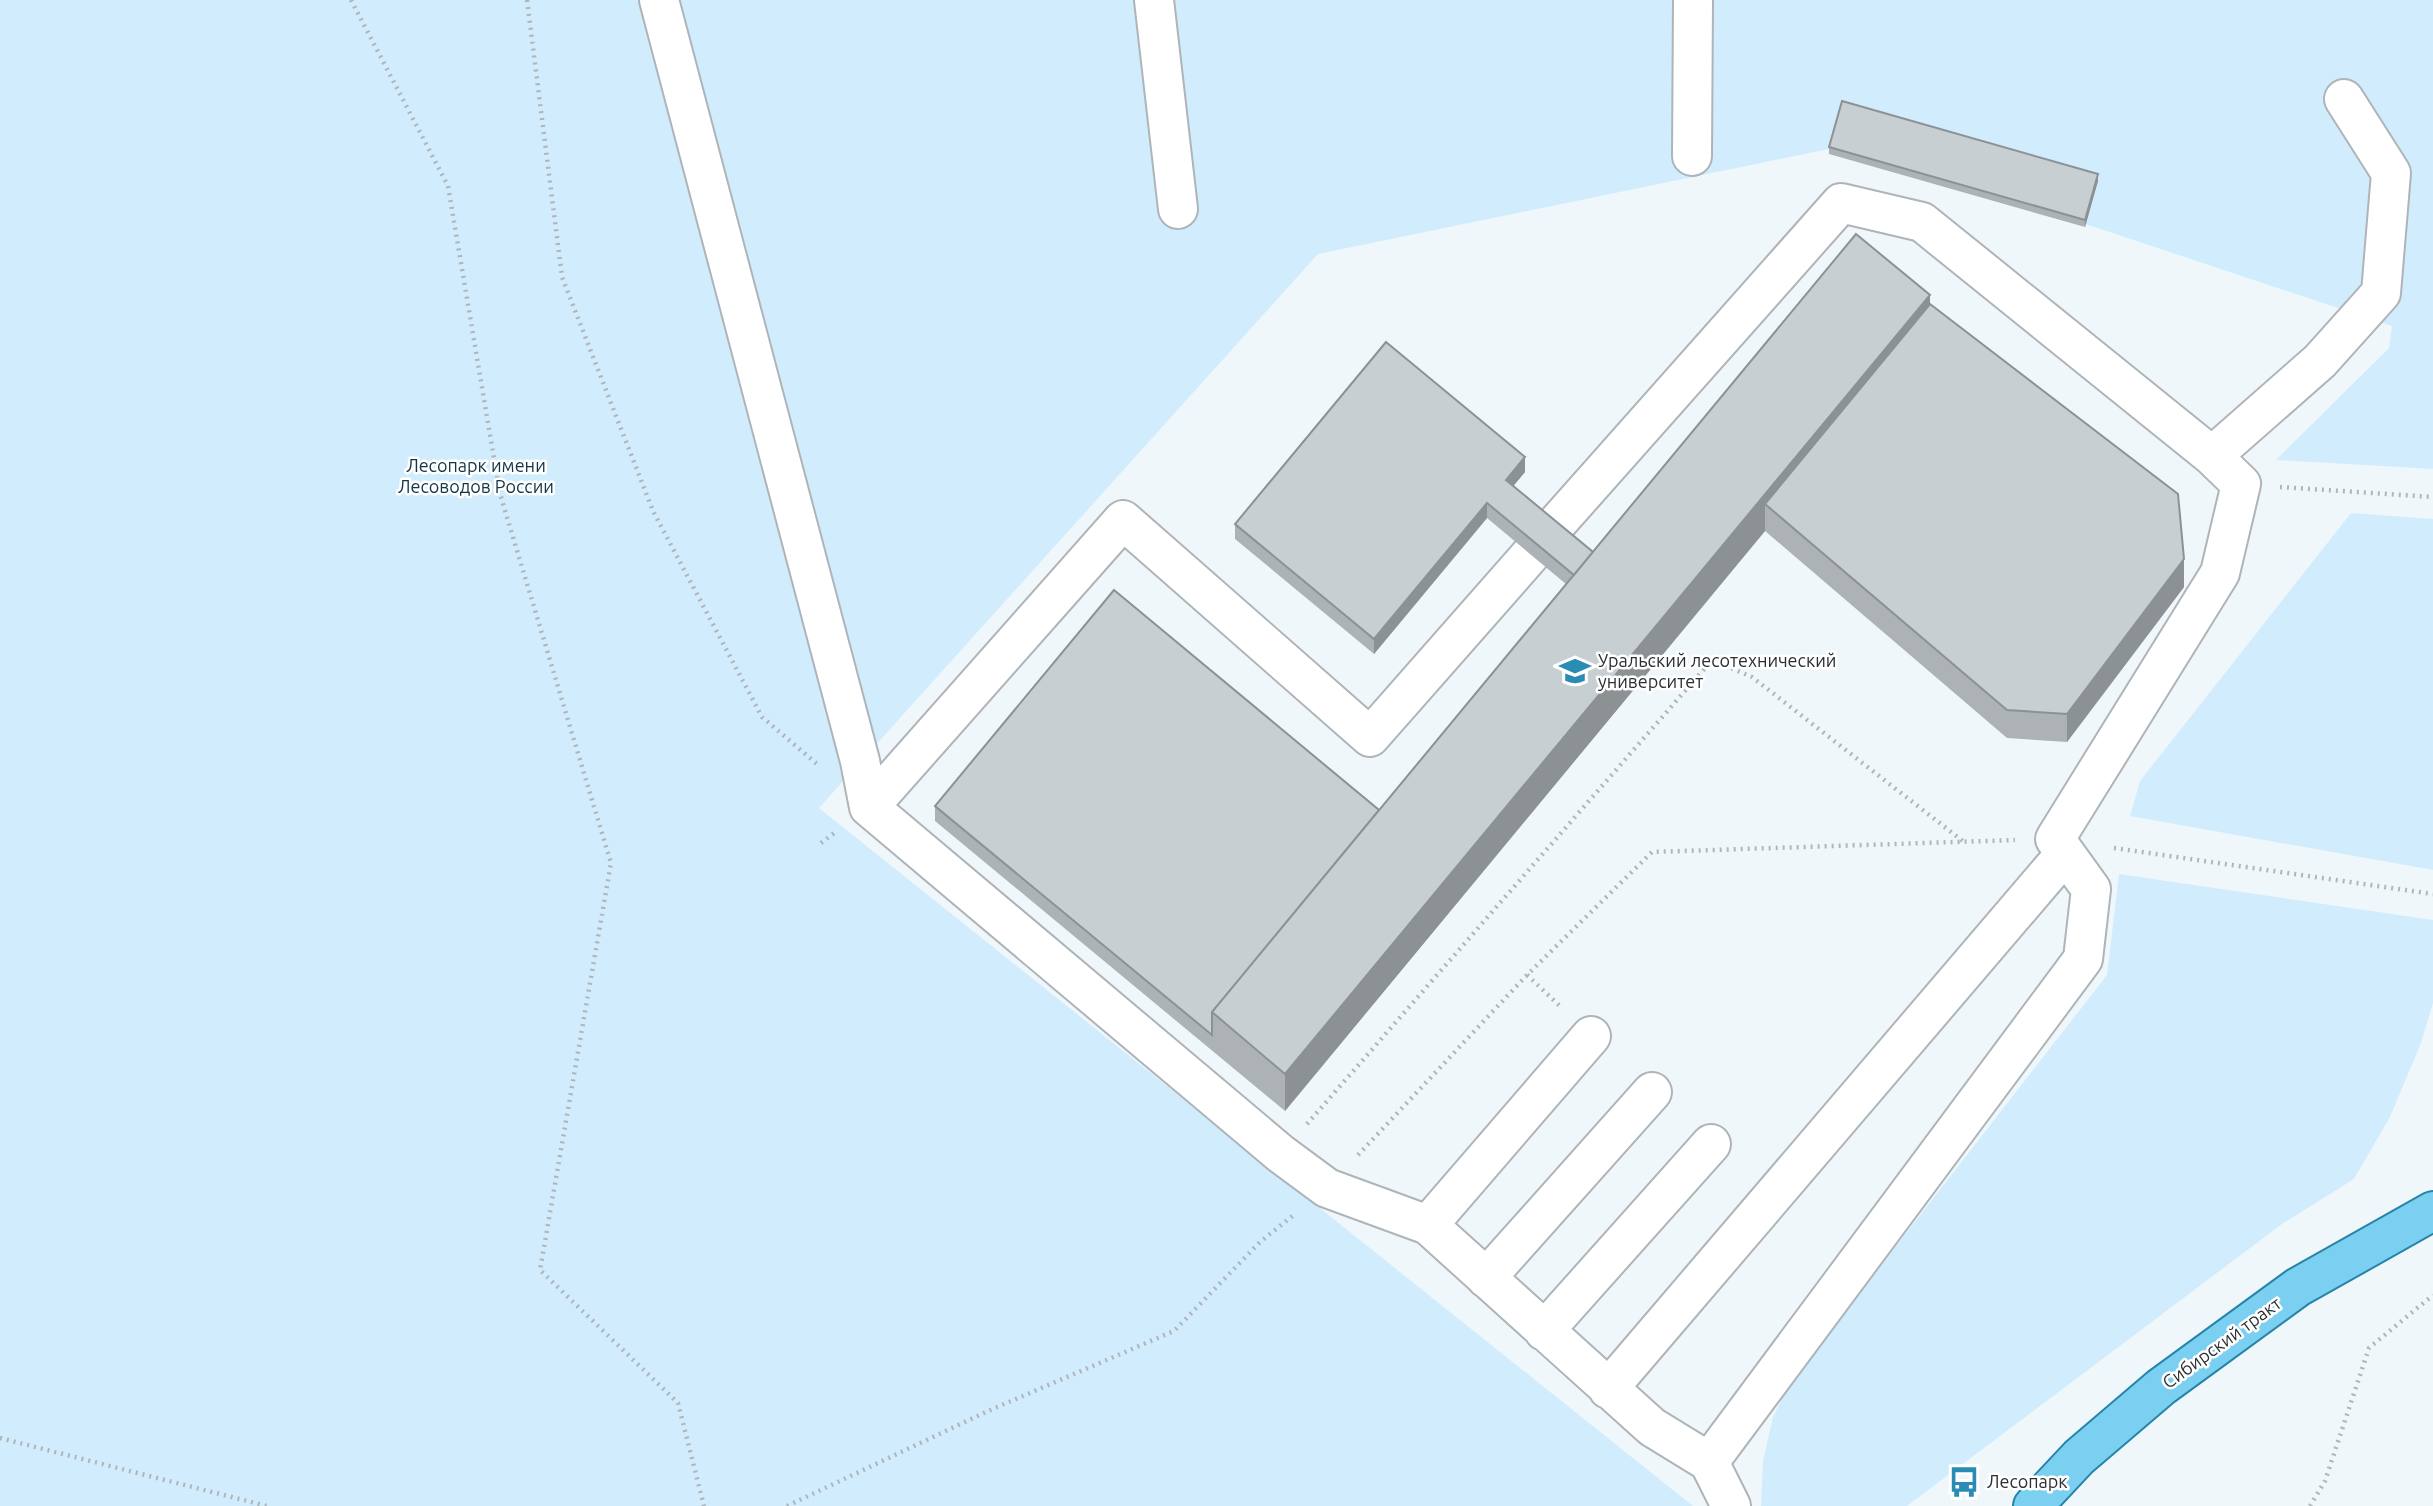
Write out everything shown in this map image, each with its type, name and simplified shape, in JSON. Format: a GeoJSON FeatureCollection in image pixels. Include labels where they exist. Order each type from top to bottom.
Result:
{"type":"FeatureCollection","features":[{"type":"Feature","properties":{"kind":"main road","name":"Сибирский тракт"},"geometry":{"type":"LineString","coordinates":[[2033,1506],[2079,1457],[2172,1379],[2298,1287],[2433,1211]]}},
{"type":"Feature","properties":{"kind":"lane"},"geometry":{"type":"LineString","coordinates":[[659,0],[860,761],[869,807],[1281,1154],[1327,1188],[1428,1225],[1652,1427],[1709,1462],[1731,1506]]}},
{"type":"Feature","properties":{"kind":"lane"},"geometry":{"type":"LineString","coordinates":[[1154,0],[1178,209]]}},
{"type":"Feature","properties":{"kind":"lane"},"geometry":{"type":"LineString","coordinates":[[1692,156],[1693,0]]}},
{"type":"Feature","properties":{"kind":"lane"},"geometry":{"type":"LineString","coordinates":[[2212,456],[2320,361],[2382,293],[2391,173],[2344,99]]}},
{"type":"Feature","properties":{"kind":"lane"},"geometry":{"type":"LineString","coordinates":[[869,807],[1123,520],[1370,737],[1841,203],[1922,222],[2212,456],[2241,484],[2220,573],[2060,847],[1608,1389]]}},
{"type":"Feature","properties":{"kind":"lane"},"geometry":{"type":"LineString","coordinates":[[1709,1462],[2083,959],[2091,890],[2060,847]]}},
{"type":"Feature","properties":{"kind":"lane"},"geometry":{"type":"LineString","coordinates":[[1428,1225],[1591,1036]]}},
{"type":"Feature","properties":{"kind":"lane"},"geometry":{"type":"LineString","coordinates":[[1486,1278],[1652,1092]]}},
{"type":"Feature","properties":{"kind":"lane"},"geometry":{"type":"LineString","coordinates":[[1544,1331],[1711,1143]]}},
{"type":"Feature","properties":{"kind":"path"},"geometry":{"type":"LineString","coordinates":[[351,0],[448,186],[500,494],[611,863],[540,1270],[678,1403],[705,1506]]}},
{"type":"Feature","properties":{"kind":"path"},"geometry":{"type":"LineString","coordinates":[[527,0],[562,277],[653,510],[762,717],[820,766]]}},
{"type":"Feature","properties":{"kind":"path"},"geometry":{"type":"LineString","coordinates":[[2241,484],[2433,497]]}},
{"type":"Feature","properties":{"kind":"path"},"geometry":{"type":"LineString","coordinates":[[1281,1154],[1712,660],[1752,677],[1964,842]]}},
{"type":"Feature","properties":{"kind":"path"},"geometry":{"type":"LineString","coordinates":[[1327,1188],[1527,975],[1652,852],[1964,842],[2060,847],[2433,894]]}},
{"type":"Feature","properties":{"kind":"path"},"geometry":{"type":"LineString","coordinates":[[787,1506],[988,1411],[1174,1331],[1260,1242]]}},
{"type":"Feature","properties":{"kind":"path"},"geometry":{"type":"LineString","coordinates":[[2310,1506],[2325,1481],[2370,1348],[2433,1295]]}},
{"type":"Feature","properties":{"kind":"path"},"geometry":{"type":"LineString","coordinates":[[0,1438],[267,1506]]}},
{"type":"Feature","properties":{"kind":"green space","name":"Лесопарк имени Лесоводов России"},"geometry":{"type":"Polygon","coordinates":[[[0,0],[2433,0],[2433,469],[2276,460],[2389,348],[2392,326],[1848,145],[1318,254],[819,808],[1693,1506],[0,1506],[0,0]]]}},
{"type":"Feature","properties":{"kind":"green space"},"geometry":{"type":"Polygon","coordinates":[[[2351,513],[2433,519],[2433,870],[2130,816],[2140,781],[2351,513]]]}},
{"type":"Feature","properties":{"kind":"green space"},"geometry":{"type":"Polygon","coordinates":[[[2119,874],[2433,920],[2433,1003],[2421,1043],[2390,1117],[2354,1179],[2282,1224],[1907,1506],[1761,1506],[1763,1461],[1773,1417],[1791,1381],[2107,975],[2119,874]]]}},
{"type":"Feature","properties":{"kind":"building"},"geometry":{"type":"Polygon","coordinates":[[[1842,101],[2098,174],[2085,220],[1829,147],[1842,101]]]}},
{"type":"Feature","properties":{"kind":"building"},"geometry":{"type":"Polygon","coordinates":[[[1856,234],[1930,295],[1285,1074],[1212,1012],[1856,234]]]}},
{"type":"Feature","properties":{"kind":"building"},"geometry":{"type":"Polygon","coordinates":[[[1930,304],[2178,494],[2184,559],[2067,714],[2007,710],[1765,504],[1930,304]]]}},
{"type":"Feature","properties":{"kind":"building"},"geometry":{"type":"Polygon","coordinates":[[[1386,342],[1525,457],[1506,480],[1593,552],[1574,575],[1487,503],[1374,639],[1235,524],[1386,342]]]}},
{"type":"Feature","properties":{"kind":"building"},"geometry":{"type":"Polygon","coordinates":[[[1114,590],[1379,810],[1212,1012],[1212,1035],[935,806],[1114,590]]]}},
{"type":"Feature","properties":{"kind":"place","name":"Уральский лесотехнический университет"},"geometry":{"type":"Point","coordinates":[1575,671]}},
{"type":"Feature","properties":{"kind":"place","name":"Лесопарк"},"geometry":{"type":"Point","coordinates":[1964,1482]}}]}
